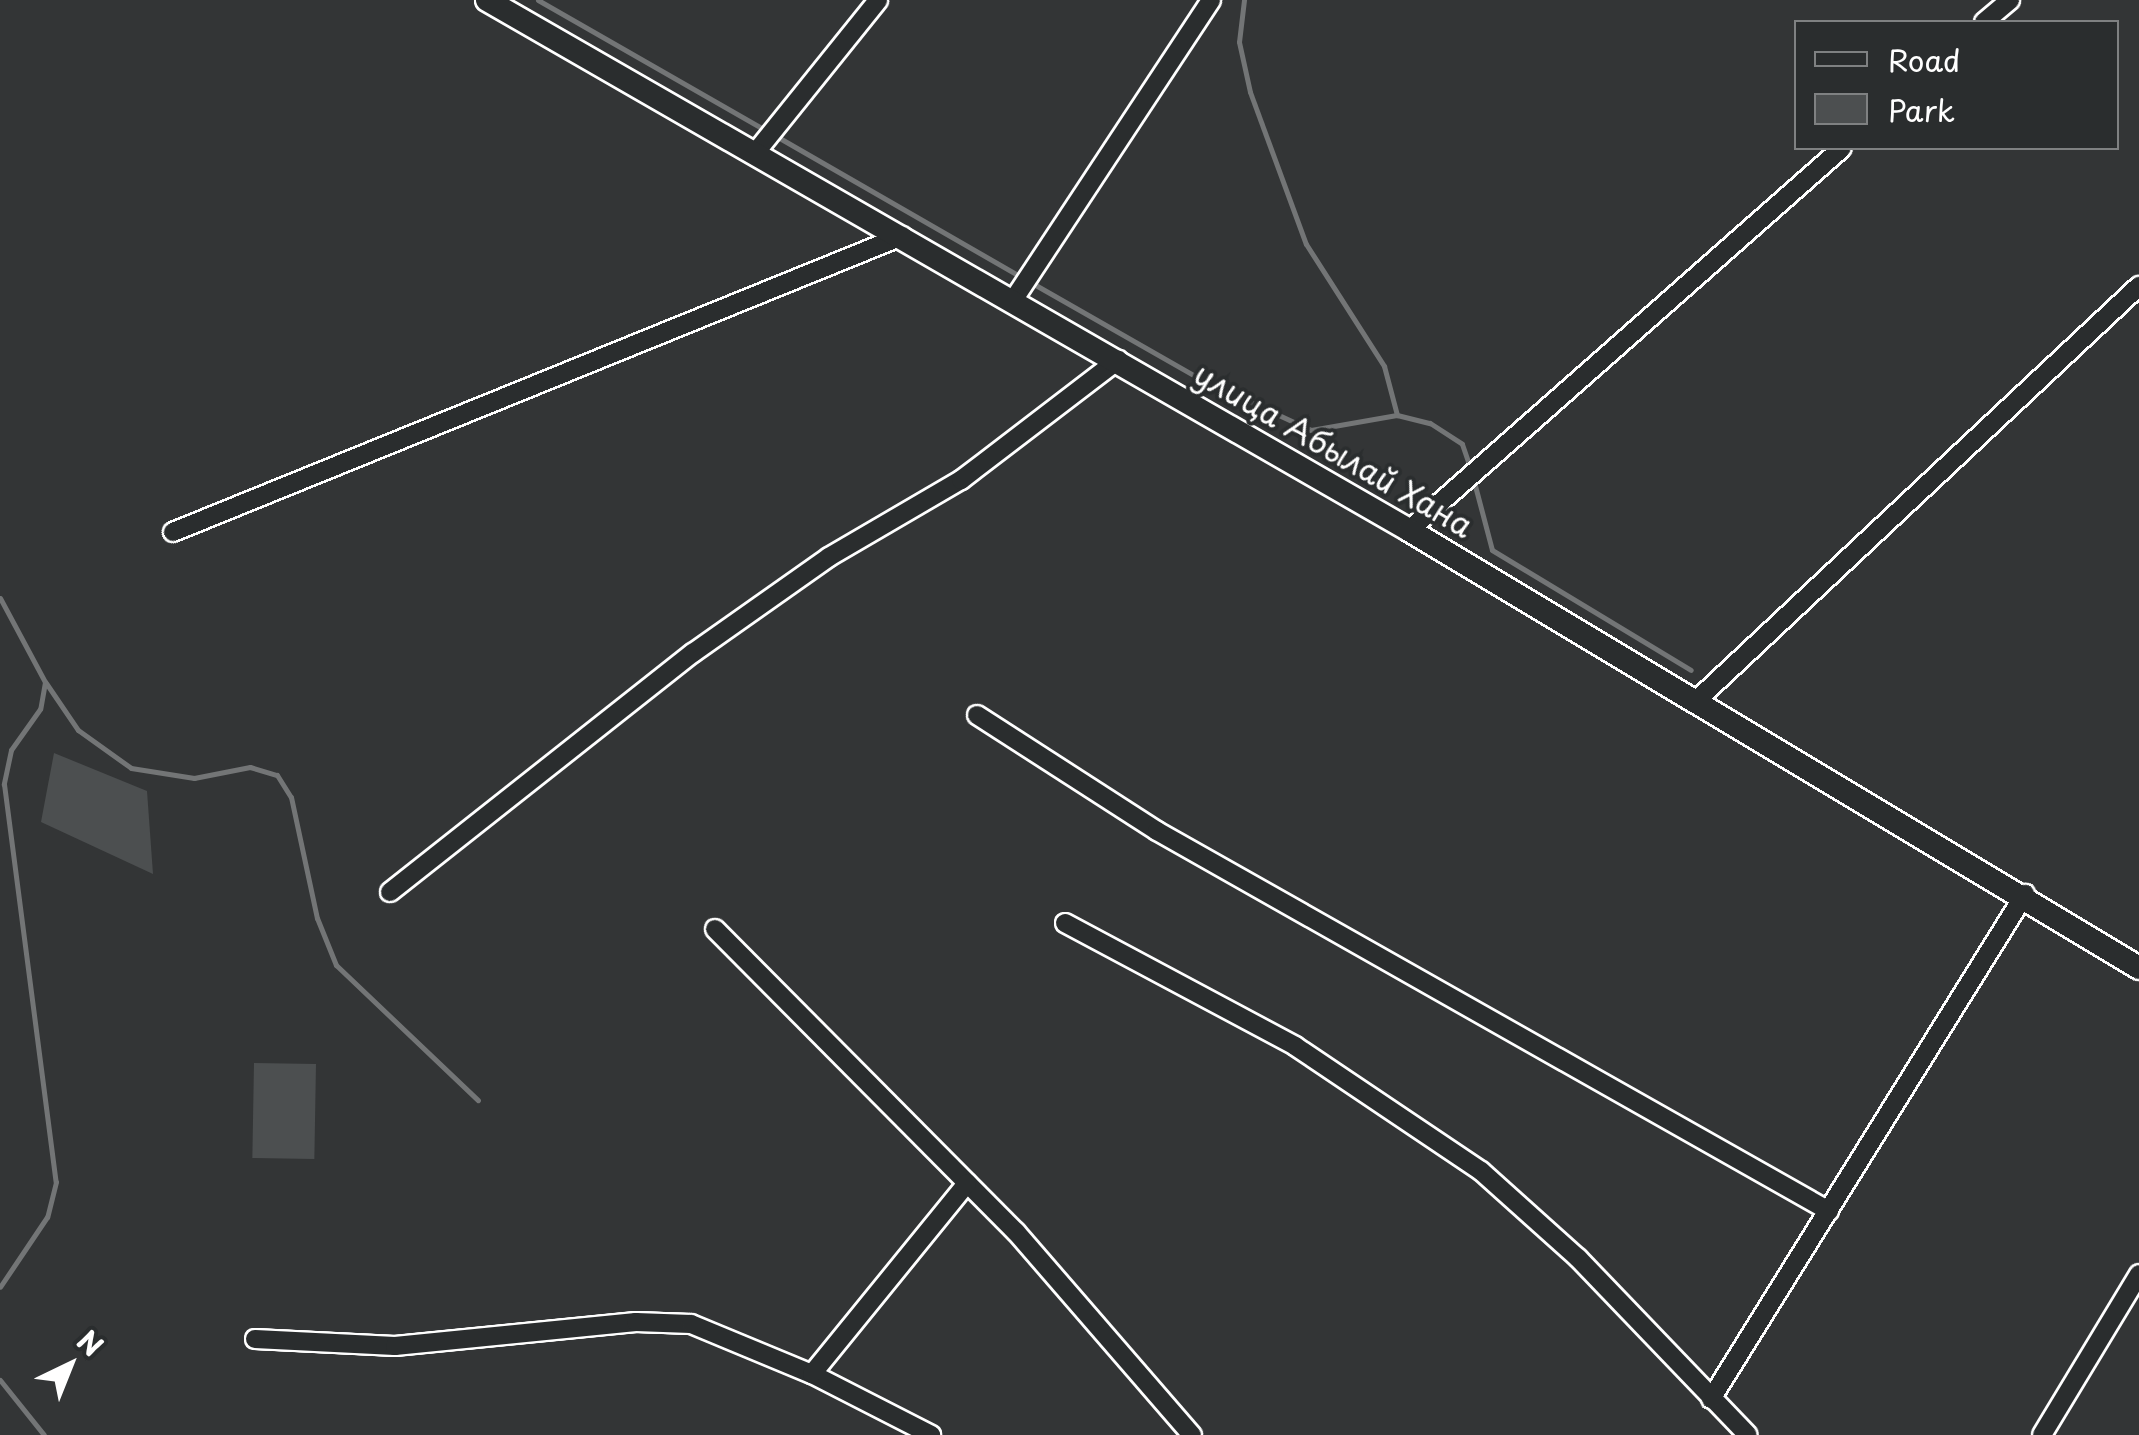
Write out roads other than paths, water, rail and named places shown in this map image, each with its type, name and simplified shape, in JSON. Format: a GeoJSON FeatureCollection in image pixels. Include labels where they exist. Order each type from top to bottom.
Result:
{"type":"FeatureCollection","features":[{"type":"Feature","properties":{"kind":"main road","name":"улица Абылай Хана"},"geometry":{"type":"LineString","coordinates":[[486,0],[1014,299],[1409,530],[2025,894],[2139,968]]}},
{"type":"Feature","properties":{"kind":"street"},"geometry":{"type":"LineString","coordinates":[[756,152],[878,0]]}},
{"type":"Feature","properties":{"kind":"street"},"geometry":{"type":"LineString","coordinates":[[1014,299],[1211,0]]}},
{"type":"Feature","properties":{"kind":"street"},"geometry":{"type":"LineString","coordinates":[[1986,20],[2010,0]]}},
{"type":"Feature","properties":{"kind":"street"},"geometry":{"type":"LineString","coordinates":[[1409,530],[1840,150]]}},
{"type":"Feature","properties":{"kind":"street"},"geometry":{"type":"LineString","coordinates":[[173,532],[902,236]]}},
{"type":"Feature","properties":{"kind":"street"},"geometry":{"type":"LineString","coordinates":[[1696,700],[2139,286]]}},
{"type":"Feature","properties":{"kind":"street"},"geometry":{"type":"LineString","coordinates":[[390,892],[693,654],[829,557],[961,480],[1118,360]]}},
{"type":"Feature","properties":{"kind":"street"},"geometry":{"type":"LineString","coordinates":[[977,715],[1157,831],[1829,1211]]}},
{"type":"Feature","properties":{"kind":"street"},"geometry":{"type":"LineString","coordinates":[[1711,1399],[2025,894]]}},
{"type":"Feature","properties":{"kind":"street"},"geometry":{"type":"LineString","coordinates":[[1065,923],[1296,1046],[1481,1171],[1578,1258],[1748,1435]]}},
{"type":"Feature","properties":{"kind":"street"},"geometry":{"type":"LineString","coordinates":[[715,929],[967,1183],[1192,1435]]}},
{"type":"Feature","properties":{"kind":"street"},"geometry":{"type":"LineString","coordinates":[[812,1374],[967,1183]]}},
{"type":"Feature","properties":{"kind":"street"},"geometry":{"type":"LineString","coordinates":[[2042,1435],[2139,1274]]}},
{"type":"Feature","properties":{"kind":"street"},"geometry":{"type":"LineString","coordinates":[[255,1339],[395,1346],[636,1322],[691,1324],[812,1374],[931,1435]]}},
{"type":"Feature","properties":{"kind":"waterway"},"geometry":{"type":"LineString","coordinates":[[538,0],[767,131]]}},
{"type":"Feature","properties":{"kind":"waterway"},"geometry":{"type":"LineString","coordinates":[[1244,0],[1239,42],[1250,92],[1306,244],[1384,366],[1397,415]]}},
{"type":"Feature","properties":{"kind":"waterway"},"geometry":{"type":"LineString","coordinates":[[776,136],[1023,278]]}},
{"type":"Feature","properties":{"kind":"waterway"},"geometry":{"type":"LineString","coordinates":[[1032,283],[1195,376],[1311,430],[1397,415],[1430,423],[1462,444],[1470,467]]}},
{"type":"Feature","properties":{"kind":"waterway"},"geometry":{"type":"LineString","coordinates":[[1473,478],[1492,550],[1691,670]]}},
{"type":"Feature","properties":{"kind":"waterway"},"geometry":{"type":"LineString","coordinates":[[0,598],[45,682],[40,709],[11,750],[4,784],[56,1182],[47,1217],[0,1287]]}},
{"type":"Feature","properties":{"kind":"waterway"},"geometry":{"type":"LineString","coordinates":[[46,683],[78,730],[131,768],[194,778],[250,767],[277,775],[291,797],[317,918],[336,965],[478,1100]]}},
{"type":"Feature","properties":{"kind":"waterway"},"geometry":{"type":"LineString","coordinates":[[0,1380],[44,1435]]}}]}
